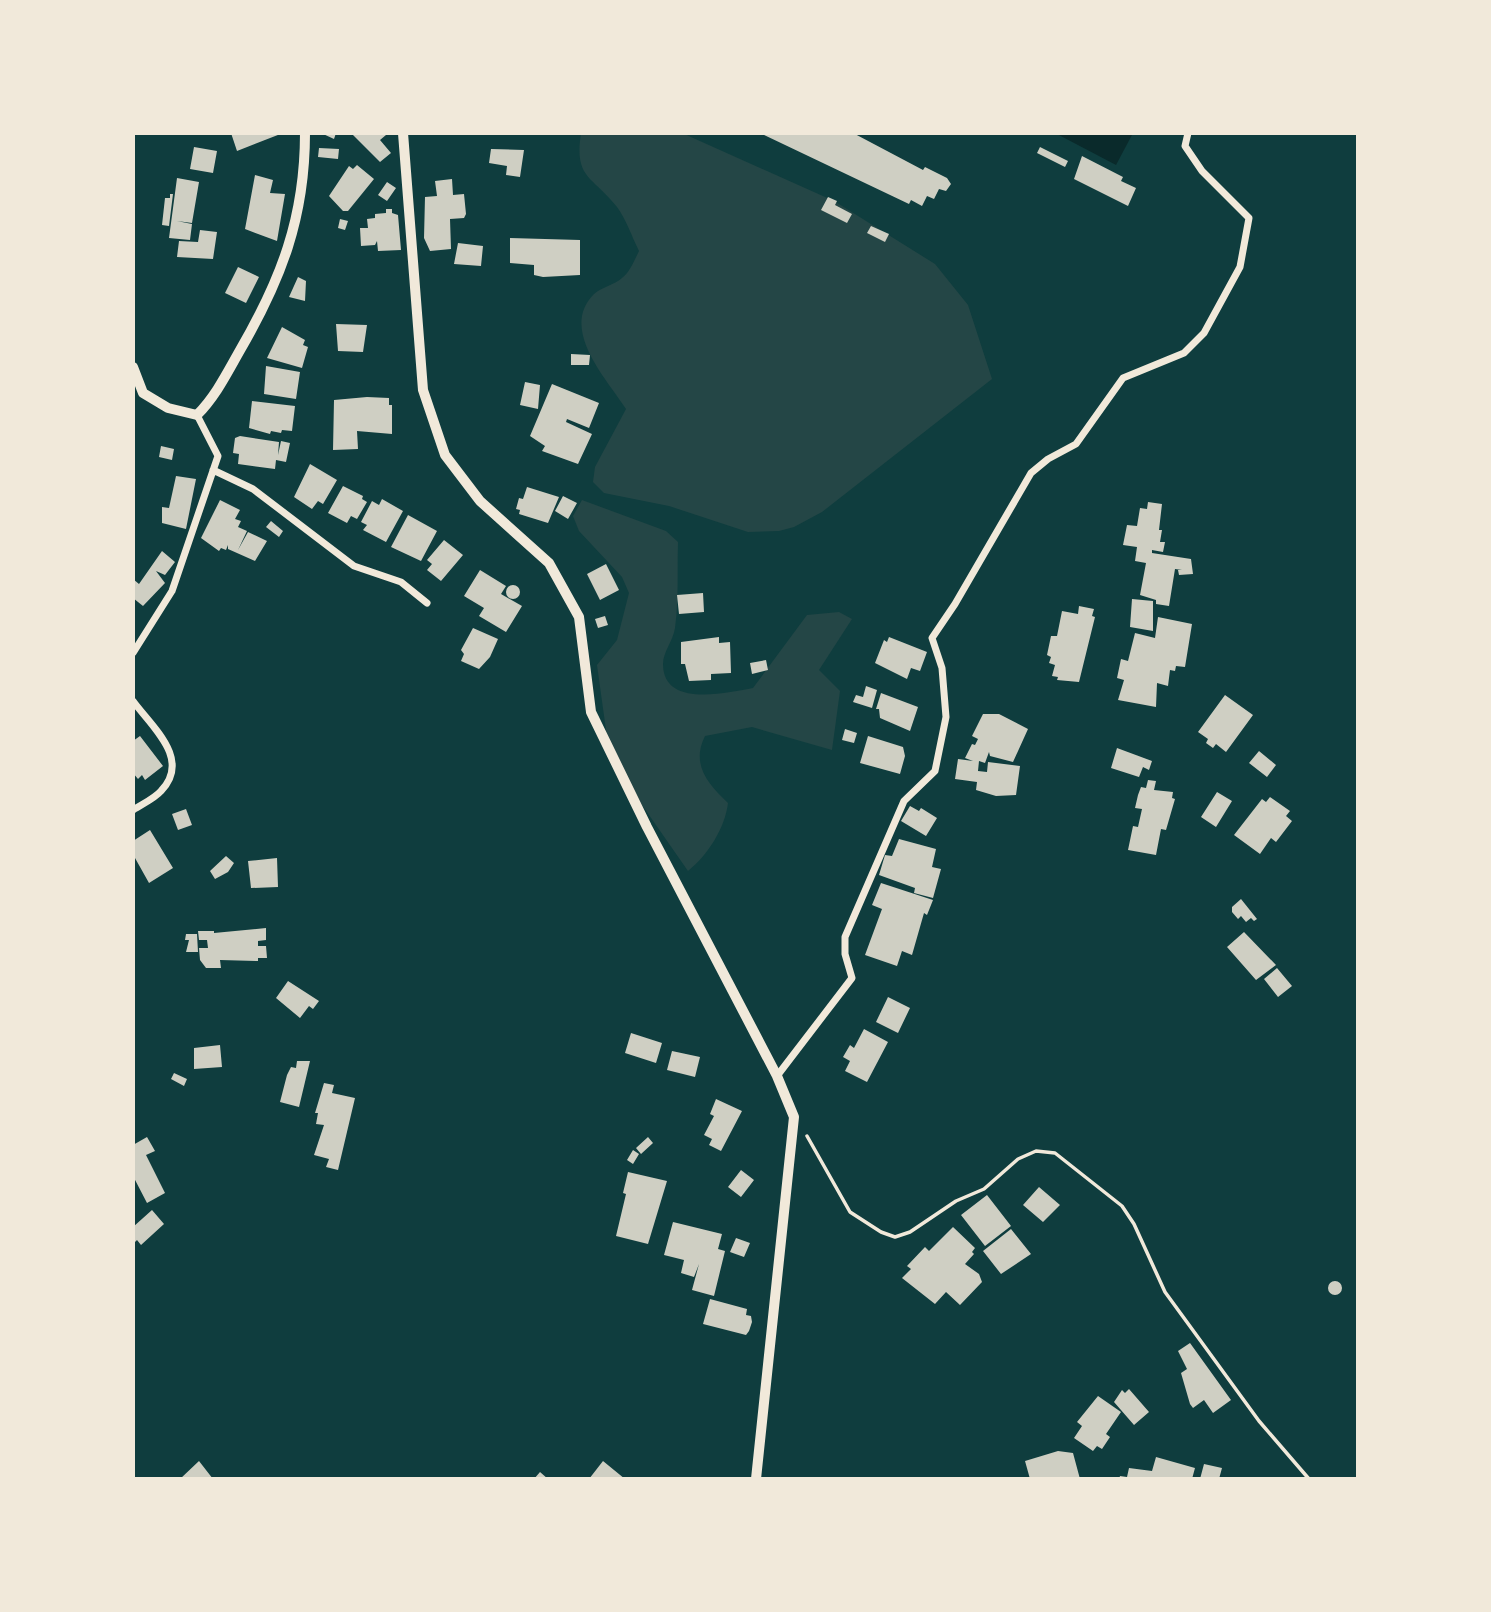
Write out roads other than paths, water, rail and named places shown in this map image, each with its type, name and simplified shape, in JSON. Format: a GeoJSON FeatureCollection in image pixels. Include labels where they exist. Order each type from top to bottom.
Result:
{"type":"FeatureCollection","features":[{"type":"Feature","properties":{"kind":"street"},"geometry":{"type":"LineString","coordinates":[[197,415],[211,401],[269,300],[289,250],[305,179],[305,133]]}},
{"type":"Feature","properties":{"kind":"street"},"geometry":{"type":"LineString","coordinates":[[403,133],[423,390],[445,455],[480,500],[549,563],[579,617],[592,712],[647,827],[777,1076],[794,1117],[756,1479]]}},
{"type":"Feature","properties":{"kind":"street"},"geometry":{"type":"LineString","coordinates":[[777,1076],[852,978],[845,954],[845,937],[904,801],[935,771],[946,717],[942,668],[932,638],[943,618],[955,604],[1031,474],[1048,458],[1076,444],[1123,378],[1184,353],[1204,333],[1240,267],[1249,218],[1202,171],[1185,146],[1188,133]]}},
{"type":"Feature","properties":{"kind":"street"},"geometry":{"type":"LineString","coordinates":[[133,367],[143,393],[169,408],[197,415],[218,456],[172,591],[133,653]]}},
{"type":"Feature","properties":{"kind":"street"},"geometry":{"type":"LineString","coordinates":[[213,470],[253,489],[354,566],[401,582],[427,603]]}},
{"type":"Feature","properties":{"kind":"street"},"geometry":{"type":"LineString","coordinates":[[133,701],[160,732],[172,757],[169,778],[161,792],[133,810]]}}]}
